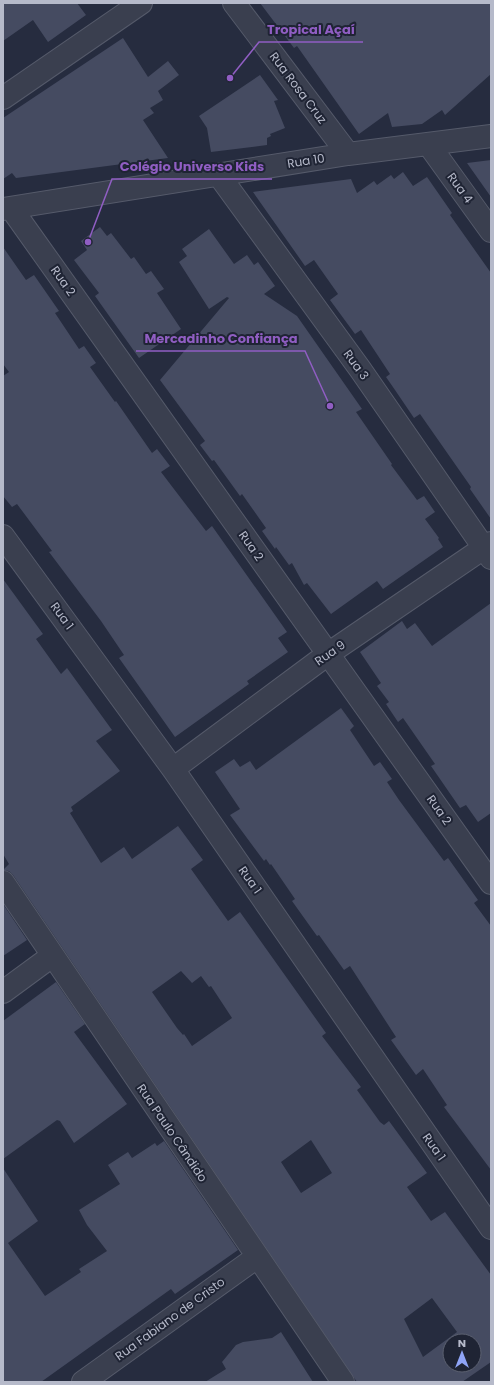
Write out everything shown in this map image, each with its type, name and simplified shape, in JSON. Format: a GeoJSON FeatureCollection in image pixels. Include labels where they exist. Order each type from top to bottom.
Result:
{"type":"FeatureCollection","features":[{"type":"Feature","properties":{"kind":"street"},"geometry":{"type":"LineString","coordinates":[[3,98],[141,3]]}},
{"type":"Feature","properties":{"kind":"street","name":"Rua Rosa Cruz"},"geometry":{"type":"LineString","coordinates":[[234,3],[348,154]]}},
{"type":"Feature","properties":{"kind":"street","name":"Rua 10"},"geometry":{"type":"LineString","coordinates":[[7,208],[348,154],[491,136]]}},
{"type":"Feature","properties":{"kind":"street","name":"Rua 4"},"geometry":{"type":"LineString","coordinates":[[429,145],[491,231]]}},
{"type":"Feature","properties":{"kind":"street","name":"Rua 3"},"geometry":{"type":"LineString","coordinates":[[218,174],[489,550]]}},
{"type":"Feature","properties":{"kind":"street","name":"Rua 2"},"geometry":{"type":"LineString","coordinates":[[7,208],[491,883]]}},
{"type":"Feature","properties":{"kind":"street","name":"Rua 1"},"geometry":{"type":"LineString","coordinates":[[3,536],[173,769],[491,1228]]}},
{"type":"Feature","properties":{"kind":"street","name":"Rua 9"},"geometry":{"type":"LineString","coordinates":[[173,769],[328,654],[489,550]]}},
{"type":"Feature","properties":{"kind":"street","name":"Rua Paulo Cândido"},"geometry":{"type":"LineString","coordinates":[[3,882],[343,1382]]}},
{"type":"Feature","properties":{"kind":"street"},"geometry":{"type":"LineString","coordinates":[[3,992],[52,956]]}},
{"type":"Feature","properties":{"kind":"street","name":"Rua Fabiano de Cristo"},"geometry":{"type":"LineString","coordinates":[[83,1382],[257,1257]]}},
{"type":"Feature","properties":{"kind":"building"},"geometry":{"type":"Polygon","coordinates":[[[3,3],[77,3],[86,15],[48,42],[33,20],[3,41],[3,3]]]}},
{"type":"Feature","properties":{"kind":"building"},"geometry":{"type":"Polygon","coordinates":[[[260,3],[491,3],[491,74],[445,115],[442,110],[422,124],[392,127],[388,113],[359,134],[297,46],[294,48],[260,3]]]}},
{"type":"Feature","properties":{"kind":"building"},"geometry":{"type":"Polygon","coordinates":[[[123,38],[148,77],[168,61],[179,75],[158,91],[163,100],[150,108],[154,113],[143,120],[168,158],[16,178],[12,173],[3,179],[3,118],[123,38]]]}},
{"type":"Feature","properties":{"kind":"building"},"geometry":{"type":"Polygon","coordinates":[[[260,75],[278,100],[274,101],[285,128],[270,134],[271,136],[267,138],[267,145],[211,152],[207,128],[199,116],[260,75]]]}},
{"type":"Feature","properties":{"kind":"building"},"geometry":{"type":"Polygon","coordinates":[[[491,160],[491,197],[467,163],[491,160]]]}},
{"type":"Feature","properties":{"kind":"building"},"geometry":{"type":"Polygon","coordinates":[[[403,172],[413,186],[427,177],[452,213],[450,215],[491,273],[491,519],[470,489],[471,487],[420,414],[414,418],[386,377],[390,374],[361,330],[355,334],[330,300],[338,294],[314,260],[305,266],[253,192],[351,179],[357,193],[374,181],[377,185],[391,175],[394,179],[403,172]]]}},
{"type":"Feature","properties":{"kind":"building"},"geometry":{"type":"Polygon","coordinates":[[[100,227],[107,236],[111,233],[131,259],[134,257],[146,274],[151,271],[164,289],[157,293],[181,329],[139,358],[95,296],[99,293],[74,260],[87,250],[81,241],[100,227]]]}},
{"type":"Feature","properties":{"kind":"building"},"geometry":{"type":"Polygon","coordinates":[[[209,229],[234,264],[247,255],[254,265],[258,262],[275,286],[264,294],[297,316],[362,409],[356,412],[392,464],[391,465],[417,500],[424,496],[435,512],[425,519],[439,538],[438,539],[443,547],[383,589],[377,581],[331,614],[307,583],[304,585],[292,563],[289,565],[276,547],[275,549],[262,531],[266,528],[242,494],[240,496],[214,460],[212,461],[200,445],[205,441],[160,380],[229,298],[227,297],[209,309],[179,262],[187,256],[182,249],[209,229]]]}},
{"type":"Feature","properties":{"kind":"building"},"geometry":{"type":"Polygon","coordinates":[[[3,247],[26,280],[34,275],[59,311],[55,313],[79,349],[84,346],[96,363],[90,367],[115,402],[116,401],[152,453],[157,449],[170,466],[161,472],[206,531],[212,526],[287,632],[278,638],[288,652],[247,681],[249,684],[175,737],[119,658],[124,655],[101,621],[49,552],[52,551],[17,504],[12,507],[3,496],[3,376],[9,372],[3,364],[3,247]]]}},
{"type":"Feature","properties":{"kind":"building"},"geometry":{"type":"Polygon","coordinates":[[[3,579],[43,634],[36,639],[61,674],[67,668],[112,730],[96,741],[120,771],[71,807],[73,811],[70,813],[101,863],[124,847],[132,859],[178,826],[203,860],[191,869],[228,921],[240,912],[326,1033],[322,1036],[361,1087],[357,1090],[380,1122],[384,1125],[389,1121],[427,1173],[407,1187],[431,1221],[445,1212],[491,1275],[491,1362],[482,1368],[482,1333],[456,1333],[457,1332],[432,1298],[404,1319],[423,1357],[442,1343],[442,1373],[475,1373],[462,1382],[357,1382],[13,875],[9,871],[3,870],[9,864],[3,854],[3,579]],[[181,971],[152,992],[177,1028],[183,1035],[184,1034],[192,1046],[232,1018],[211,986],[209,987],[201,976],[192,983],[181,971]],[[311,1140],[281,1162],[301,1193],[332,1173],[311,1140]]]}},
{"type":"Feature","properties":{"kind":"building"},"geometry":{"type":"Polygon","coordinates":[[[491,603],[491,813],[478,822],[466,805],[460,808],[431,766],[435,764],[403,718],[398,722],[386,704],[389,702],[377,686],[381,683],[360,652],[402,621],[407,629],[415,623],[432,646],[491,603]]]}},
{"type":"Feature","properties":{"kind":"building"},"geometry":{"type":"Polygon","coordinates":[[[341,708],[354,726],[350,730],[374,766],[380,762],[392,779],[387,782],[399,800],[444,861],[448,858],[478,900],[474,903],[491,926],[491,1170],[444,1107],[447,1105],[423,1069],[416,1075],[391,1040],[396,1037],[350,966],[344,970],[292,901],[295,899],[271,864],[270,865],[266,859],[264,861],[230,815],[240,809],[215,772],[234,759],[240,767],[250,761],[256,770],[341,708]]]}},
{"type":"Feature","properties":{"kind":"building"},"geometry":{"type":"Polygon","coordinates":[[[3,904],[27,940],[3,956],[3,904]]]}},
{"type":"Feature","properties":{"kind":"building"},"geometry":{"type":"Polygon","coordinates":[[[56,982],[85,1024],[74,1032],[127,1104],[74,1143],[60,1121],[57,1120],[3,1159],[3,1021],[56,982]]]}},
{"type":"Feature","properties":{"kind":"building"},"geometry":{"type":"Polygon","coordinates":[[[164,1141],[238,1250],[175,1294],[171,1289],[41,1382],[3,1382],[3,1168],[38,1221],[8,1243],[45,1296],[81,1272],[79,1269],[107,1251],[87,1225],[79,1210],[120,1184],[108,1165],[128,1152],[132,1158],[155,1143],[157,1146],[164,1141]]]}},
{"type":"Feature","properties":{"kind":"building"},"geometry":{"type":"Polygon","coordinates":[[[281,1332],[313,1382],[205,1382],[226,1369],[222,1362],[236,1345],[243,1342],[272,1338],[281,1332]]]}},
{"type":"Feature","properties":{"kind":"place","name":"Tropical Açaí"},"geometry":{"type":"Point","coordinates":[230,78]}},
{"type":"Feature","properties":{"kind":"place","name":"Colégio Universo Kids"},"geometry":{"type":"Point","coordinates":[88,242]}},
{"type":"Feature","properties":{"kind":"place","name":"Mercadinho Confiança"},"geometry":{"type":"Point","coordinates":[330,406]}}]}
